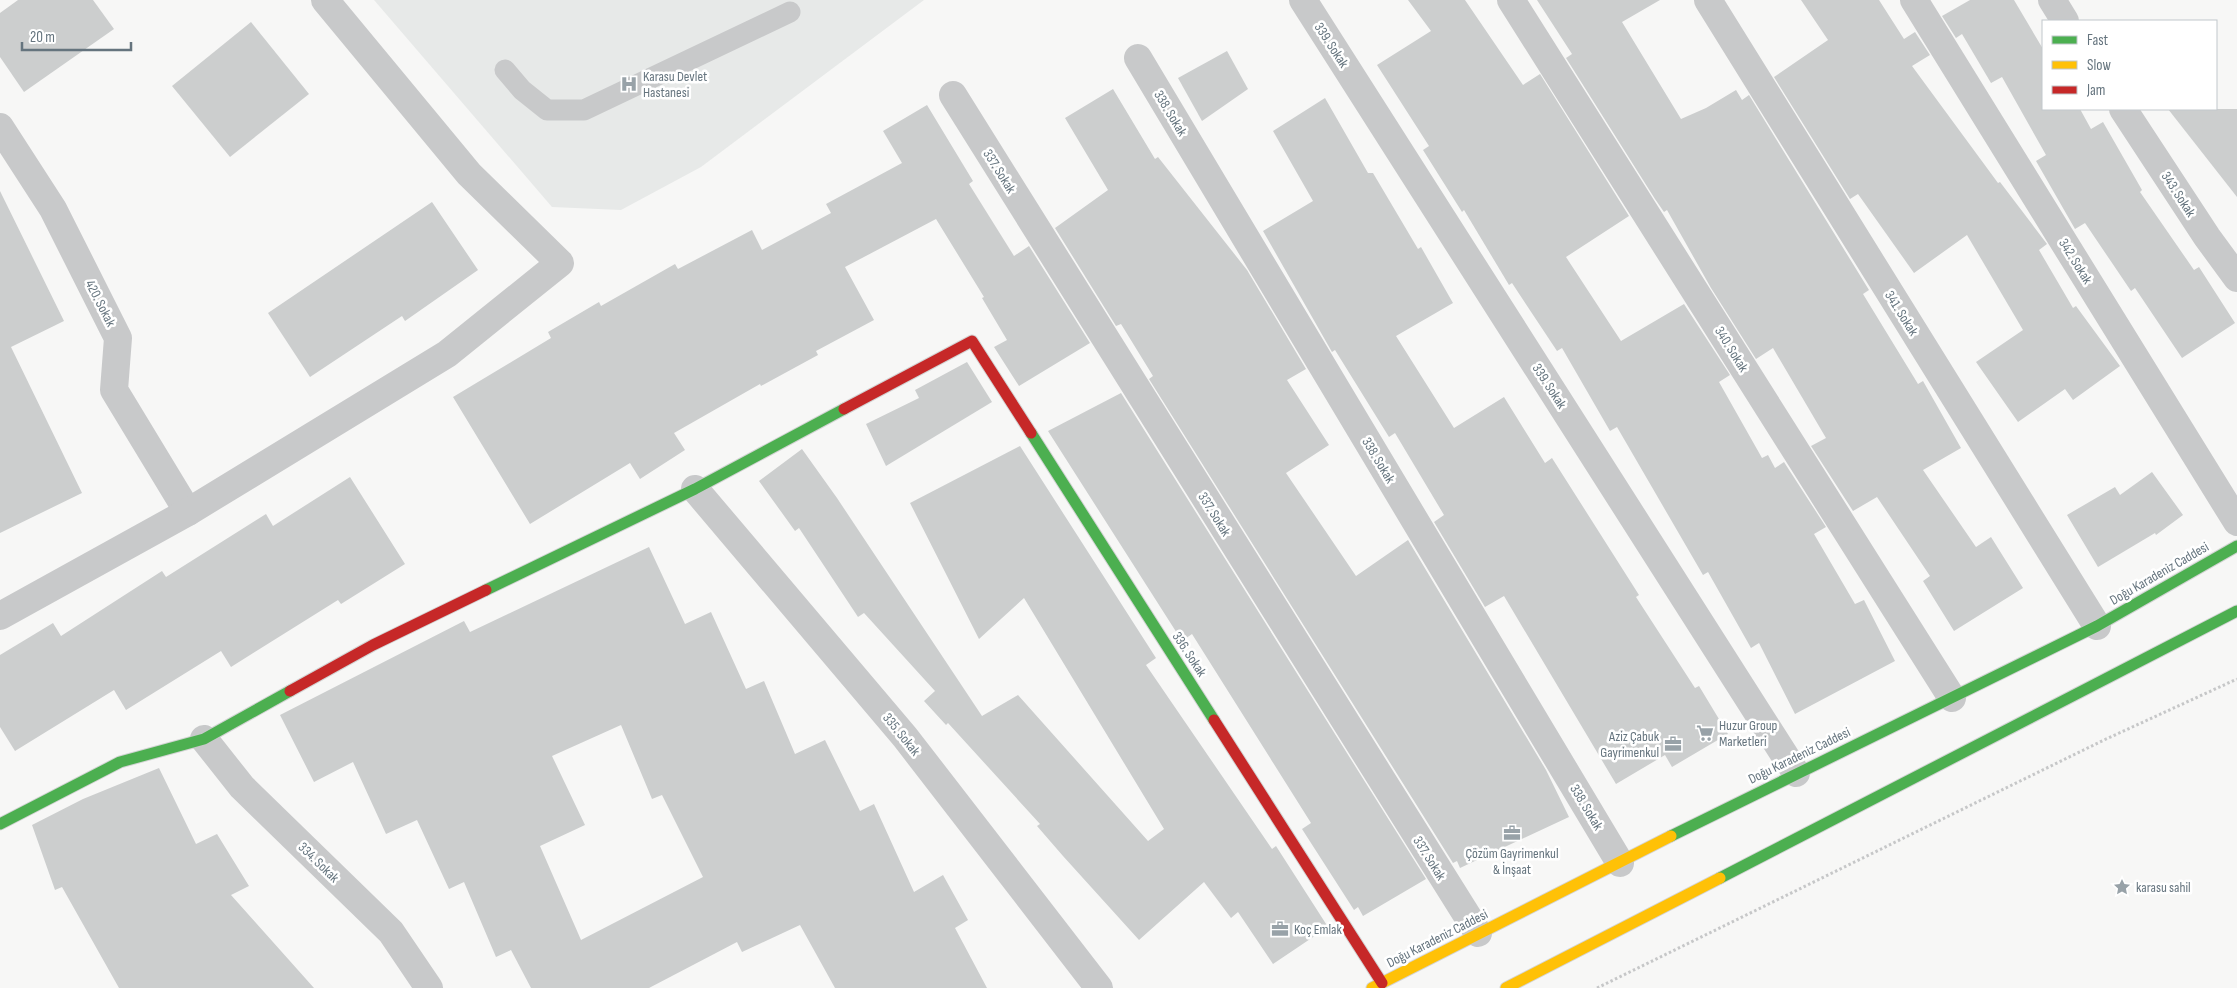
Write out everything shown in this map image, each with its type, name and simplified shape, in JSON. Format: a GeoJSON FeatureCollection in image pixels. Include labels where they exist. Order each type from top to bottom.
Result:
{"type":"FeatureCollection","features":[{"type":"Feature","properties":{"kind":"street"},"geometry":{"type":"LineString","coordinates":[[0,616],[188,512],[447,354],[560,263],[469,174],[325,0]]}},
{"type":"Feature","properties":{"kind":"street","name":"339. Sokak"},"geometry":{"type":"LineString","coordinates":[[1303,0],[1796,773]]}},
{"type":"Feature","properties":{"kind":"street","name":"340. Sokak"},"geometry":{"type":"LineString","coordinates":[[1511,0],[1952,698]]}},
{"type":"Feature","properties":{"kind":"street","name":"341. Sokak"},"geometry":{"type":"LineString","coordinates":[[1708,0],[2096,626]]}},
{"type":"Feature","properties":{"kind":"street","name":"342. Sokak"},"geometry":{"type":"LineString","coordinates":[[1914,0],[2237,522]]}},
{"type":"Feature","properties":{"kind":"street"},"geometry":{"type":"LineString","coordinates":[[2052,0],[2065,20]]}},
{"type":"Feature","properties":{"kind":"street","name":"338. Sokak"},"geometry":{"type":"LineString","coordinates":[[1138,58],[1620,863]]}},
{"type":"Feature","properties":{"kind":"street","name":"337. Sokak"},"geometry":{"type":"LineString","coordinates":[[953,95],[1478,933]]}},
{"type":"Feature","properties":{"kind":"street","name":"343. Sokak"},"geometry":{"type":"LineString","coordinates":[[2124,110],[2207,237],[2237,278]]}},
{"type":"Feature","properties":{"kind":"street","name":"420. Sokak"},"geometry":{"type":"LineString","coordinates":[[0,127],[53,208],[118,338],[114,390],[188,512]]}},
{"type":"Feature","properties":{"kind":"street","name":"336. Sokak"},"geometry":{"type":"LineString","coordinates":[[695,489],[972,341],[1382,983]]}},
{"type":"Feature","properties":{"kind":"street"},"geometry":{"type":"LineString","coordinates":[[0,824],[120,762],[204,739],[373,645],[695,489]]}},
{"type":"Feature","properties":{"kind":"street","name":"335. Sokak"},"geometry":{"type":"LineString","coordinates":[[695,489],[905,737],[1099,988]]}},
{"type":"Feature","properties":{"kind":"street","name":"Doğu Karadeniz Caddesi"},"geometry":{"type":"LineString","coordinates":[[1372,988],[1796,773],[2096,626],[2237,546]]}},
{"type":"Feature","properties":{"kind":"street"},"geometry":{"type":"LineString","coordinates":[[1506,988],[2237,611]]}},
{"type":"Feature","properties":{"kind":"street","name":"334. Sokak"},"geometry":{"type":"LineString","coordinates":[[204,739],[242,787],[391,932],[429,988]]}},
{"type":"Feature","properties":{"kind":"lane"},"geometry":{"type":"LineString","coordinates":[[505,70],[522,90],[547,110],[584,110],[790,12]]}},
{"type":"Feature","properties":{"kind":"path"},"geometry":{"type":"LineString","coordinates":[[1597,988],[2104,740],[2237,679]]}},
{"type":"Feature","properties":{"kind":"shaded area","name":"Karasu Devlet Hastanesi"},"geometry":{"type":"Polygon","coordinates":[[[374,0],[924,0],[701,167],[621,210],[552,207],[374,0]]]}},
{"type":"Feature","properties":{"kind":"building"},"geometry":{"type":"Polygon","coordinates":[[[18,0],[93,0],[114,29],[24,92],[0,57],[0,13],[18,0]]]}},
{"type":"Feature","properties":{"kind":"building"},"geometry":{"type":"Polygon","coordinates":[[[1408,0],[1465,0],[1523,85],[1540,74],[1629,216],[1566,257],[1621,341],[1684,304],[1730,375],[1719,382],[1762,458],[1768,455],[1775,468],[1784,462],[1826,527],[1814,534],[1855,604],[1864,600],[1895,661],[1795,714],[1759,643],[1751,648],[1708,572],[1703,575],[1617,427],[1610,431],[1562,348],[1557,351],[1512,283],[1509,285],[1464,210],[1462,212],[1423,150],[1429,146],[1377,65],[1431,31],[1408,0]]]}},
{"type":"Feature","properties":{"kind":"building"},"geometry":{"type":"Polygon","coordinates":[[[1537,0],[1660,0],[1622,22],[1681,119],[1706,108],[1736,90],[1742,100],[1749,95],[1869,290],[1863,294],[1918,384],[1923,381],[1961,448],[1923,470],[1976,547],[1991,537],[2023,588],[1954,631],[1923,581],[1930,576],[1877,497],[1853,511],[1811,446],[1826,438],[1773,348],[1756,359],[1711,288],[1667,210],[1664,212],[1655,199],[1566,58],[1572,54],[1537,0]]]}},
{"type":"Feature","properties":{"kind":"building"},"geometry":{"type":"Polygon","coordinates":[[[1801,0],[1879,0],[1904,39],[1915,32],[1930,55],[1912,66],[1998,183],[2000,182],[2047,244],[2039,250],[2073,308],[2076,306],[2120,366],[2073,400],[2065,389],[2018,422],[1976,362],[2023,330],[1967,235],[1914,273],[1858,194],[1850,199],[1774,77],[1828,40],[1801,0]]]}},
{"type":"Feature","properties":{"kind":"building"},"geometry":{"type":"Polygon","coordinates":[[[1970,0],[2014,0],[2042,47],[2042,110],[2081,110],[2091,129],[2103,122],[2142,190],[2140,192],[2194,270],[2199,267],[2235,323],[2182,358],[2135,288],[2131,291],[2085,223],[2075,229],[2036,161],[2046,155],[2002,77],[1991,83],[1962,34],[1956,38],[1942,16],[1970,0]]]}},
{"type":"Feature","properties":{"kind":"building"},"geometry":{"type":"Polygon","coordinates":[[[251,22],[309,94],[230,157],[172,86],[251,22]]]}},
{"type":"Feature","properties":{"kind":"building"},"geometry":{"type":"Polygon","coordinates":[[[1227,51],[1248,89],[1202,121],[1178,78],[1227,51]]]}},
{"type":"Feature","properties":{"kind":"building"},"geometry":{"type":"Polygon","coordinates":[[[1113,89],[1155,159],[1158,157],[1247,270],[1306,369],[1287,380],[1329,445],[1286,473],[1356,576],[1408,540],[1546,770],[1569,817],[1460,868],[1457,861],[1453,863],[1149,379],[1153,376],[1121,324],[1116,326],[1055,228],[1108,190],[1065,118],[1113,89]]]}},
{"type":"Feature","properties":{"kind":"building"},"geometry":{"type":"Polygon","coordinates":[[[1325,98],[1368,173],[1373,173],[1418,249],[1421,247],[1453,303],[1396,336],[1454,428],[1504,397],[1545,463],[1552,458],[1639,595],[1636,597],[1695,688],[1699,686],[1728,734],[1672,767],[1665,755],[1616,784],[1504,596],[1485,607],[1434,522],[1444,515],[1395,433],[1389,437],[1335,350],[1332,352],[1263,231],[1313,201],[1273,131],[1325,98]]]}},
{"type":"Feature","properties":{"kind":"building"},"geometry":{"type":"Polygon","coordinates":[[[927,105],[973,181],[969,184],[1014,256],[1029,246],[1090,343],[1019,386],[994,347],[1007,340],[982,298],[984,297],[936,219],[845,267],[874,320],[816,351],[818,355],[761,386],[760,384],[674,433],[685,450],[640,479],[630,463],[530,524],[453,397],[551,338],[548,332],[599,302],[601,306],[675,264],[678,269],[752,230],[762,250],[831,213],[826,204],[902,163],[883,131],[927,105]]]}},
{"type":"Feature","properties":{"kind":"building"},"geometry":{"type":"Polygon","coordinates":[[[2237,109],[2237,197],[2169,110],[2237,109]]]}},
{"type":"Feature","properties":{"kind":"building"},"geometry":{"type":"Polygon","coordinates":[[[0,191],[64,321],[11,347],[82,493],[0,533],[0,191]]]}},
{"type":"Feature","properties":{"kind":"building"},"geometry":{"type":"Polygon","coordinates":[[[432,202],[478,270],[405,321],[402,316],[310,377],[268,313],[432,202]]]}},
{"type":"Feature","properties":{"kind":"building"},"geometry":{"type":"Polygon","coordinates":[[[967,362],[992,402],[886,466],[866,424],[919,398],[915,390],[967,362]]]}},
{"type":"Feature","properties":{"kind":"building"},"geometry":{"type":"Polygon","coordinates":[[[1121,393],[1426,879],[1363,916],[1358,907],[1354,910],[1302,829],[1311,823],[1192,634],[1182,641],[1048,431],[1121,393]]]}},
{"type":"Feature","properties":{"kind":"building"},"geometry":{"type":"Polygon","coordinates":[[[1020,446],[1156,658],[1146,665],[1272,849],[1276,846],[1328,927],[1273,964],[1238,912],[1231,918],[1204,882],[1139,940],[1037,826],[1040,824],[948,723],[946,725],[924,701],[935,691],[864,613],[858,617],[799,528],[795,531],[759,481],[802,449],[837,498],[982,716],[1018,695],[1148,841],[1164,829],[1024,598],[979,639],[910,503],[1020,446]]]}},
{"type":"Feature","properties":{"kind":"building"},"geometry":{"type":"Polygon","coordinates":[[[2152,472],[2183,515],[2156,535],[2155,533],[2098,567],[2067,515],[2115,487],[2120,495],[2152,472]]]}},
{"type":"Feature","properties":{"kind":"building"},"geometry":{"type":"Polygon","coordinates":[[[350,477],[405,564],[341,604],[338,600],[231,667],[221,651],[126,710],[114,690],[15,751],[0,727],[0,655],[53,623],[61,636],[162,571],[166,577],[266,514],[273,526],[350,477]]]}},
{"type":"Feature","properties":{"kind":"building"},"geometry":{"type":"Polygon","coordinates":[[[649,547],[685,624],[711,612],[746,689],[764,681],[795,754],[825,740],[860,811],[874,804],[914,892],[943,875],[968,920],[955,928],[987,988],[835,988],[800,925],[742,952],[737,942],[649,988],[531,988],[511,950],[496,957],[464,882],[449,889],[417,820],[386,834],[353,762],[314,782],[280,715],[464,621],[470,632],[649,547]],[[621,725],[552,756],[585,825],[540,846],[581,940],[703,877],[662,795],[652,799],[621,725]]]}},
{"type":"Feature","properties":{"kind":"building"},"geometry":{"type":"Polygon","coordinates":[[[159,768],[196,844],[217,834],[249,886],[231,895],[314,988],[119,988],[62,887],[55,890],[32,825],[83,799],[159,768]]]}},
{"type":"Feature","properties":{"kind":"traffic: fast"},"geometry":{"type":"LineString","coordinates":[[486,590],[695,489],[844,409]]}},
{"type":"Feature","properties":{"kind":"traffic: fast"},"geometry":{"type":"LineString","coordinates":[[1031,433],[1214,720]]}},
{"type":"Feature","properties":{"kind":"traffic: fast"},"geometry":{"type":"LineString","coordinates":[[1671,836],[2097,626],[2237,546]]}},
{"type":"Feature","properties":{"kind":"traffic: fast"},"geometry":{"type":"LineString","coordinates":[[1720,878],[2237,611]]}},
{"type":"Feature","properties":{"kind":"traffic: fast"},"geometry":{"type":"LineString","coordinates":[[0,824],[120,762],[204,739],[290,691]]}},
{"type":"Feature","properties":{"kind":"traffic: slow"},"geometry":{"type":"LineString","coordinates":[[1372,988],[1671,836]]}},
{"type":"Feature","properties":{"kind":"traffic: slow"},"geometry":{"type":"LineString","coordinates":[[1506,988],[1720,878]]}},
{"type":"Feature","properties":{"kind":"traffic: jam"},"geometry":{"type":"LineString","coordinates":[[844,409],[972,341],[1031,433]]}},
{"type":"Feature","properties":{"kind":"traffic: jam"},"geometry":{"type":"LineString","coordinates":[[290,691],[373,645],[486,590]]}},
{"type":"Feature","properties":{"kind":"traffic: jam"},"geometry":{"type":"LineString","coordinates":[[1214,720],[1382,983]]}},
{"type":"Feature","properties":{"kind":"place","name":"Karasu Devlet Hastanesi"},"geometry":{"type":"Point","coordinates":[629,84]}},
{"type":"Feature","properties":{"kind":"place","name":"Huzur Group Marketleri"},"geometry":{"type":"Point","coordinates":[1705,733]}},
{"type":"Feature","properties":{"kind":"place","name":"Aziz Çabuk Gayrimenkul"},"geometry":{"type":"Point","coordinates":[1673,744]}},
{"type":"Feature","properties":{"kind":"place","name":"Çözüm Gayrimenkul & İnşaat"},"geometry":{"type":"Point","coordinates":[1512,833]}},
{"type":"Feature","properties":{"kind":"place","name":"karasu sahil"},"geometry":{"type":"Point","coordinates":[2122,887]}},
{"type":"Feature","properties":{"kind":"place","name":"Koç Emlak"},"geometry":{"type":"Point","coordinates":[1280,929]}}]}
